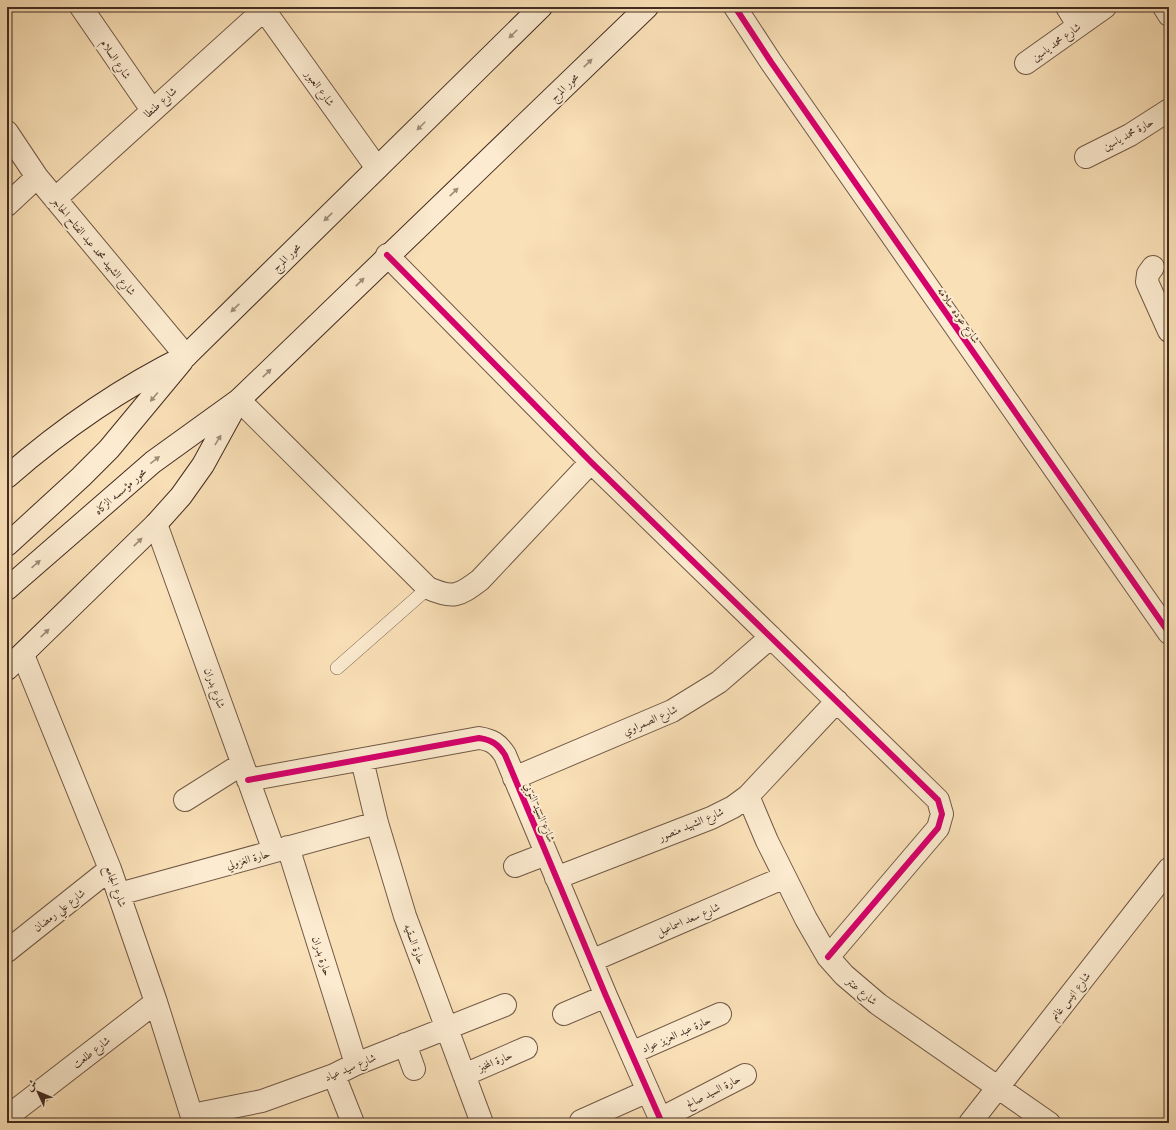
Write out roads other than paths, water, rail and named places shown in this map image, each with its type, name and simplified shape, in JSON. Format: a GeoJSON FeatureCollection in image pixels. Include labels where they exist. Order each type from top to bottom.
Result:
{"type":"FeatureCollection","features":[{"type":"Feature","properties":{"kind":"street","name":"شارع السلام"},"geometry":{"type":"LineString","coordinates":[[81,7],[152,110]]}},
{"type":"Feature","properties":{"kind":"street","name":"محور المرج"},"geometry":{"type":"LineString","coordinates":[[7,477],[68,426],[105,400],[145,376],[186,356],[541,7]]}},
{"type":"Feature","properties":{"kind":"street","name":"محور المرج"},"geometry":{"type":"LineString","coordinates":[[239,400],[647,7]]}},
{"type":"Feature","properties":{"kind":"street","name":"شارع عوده سلامه"},"geometry":{"type":"LineString","coordinates":[[735,7],[776,69],[1169,633]]}},
{"type":"Feature","properties":{"kind":"street"},"geometry":{"type":"LineString","coordinates":[[1067,7],[1078,25]]}},
{"type":"Feature","properties":{"kind":"street","name":"شارع محمد ياسين"},"geometry":{"type":"LineString","coordinates":[[1026,63],[1105,7]]}},
{"type":"Feature","properties":{"kind":"street"},"geometry":{"type":"LineString","coordinates":[[1164,7],[1169,15]]}},
{"type":"Feature","properties":{"kind":"street","name":"شارع طنطا"},"geometry":{"type":"LineString","coordinates":[[55,199],[264,8]]}},
{"type":"Feature","properties":{"kind":"street","name":"شارع العبور"},"geometry":{"type":"LineString","coordinates":[[264,8],[377,168]]}},
{"type":"Feature","properties":{"kind":"street","name":"حارة محمد ياسين"},"geometry":{"type":"LineString","coordinates":[[1086,157],[1130,134],[1169,110]]}},
{"type":"Feature","properties":{"kind":"street","name":"شارع الشهيد محمد عبد الفتاح الحاجر"},"geometry":{"type":"LineString","coordinates":[[7,132],[37,177],[186,356]]}},
{"type":"Feature","properties":{"kind":"street"},"geometry":{"type":"LineString","coordinates":[[7,205],[37,177]]}},
{"type":"Feature","properties":{"kind":"street"},"geometry":{"type":"LineString","coordinates":[[388,255],[591,462],[938,800],[942,814],[938,828],[828,957]]}},
{"type":"Feature","properties":{"kind":"street"},"geometry":{"type":"LineString","coordinates":[[1153,267],[1148,274],[1147,282],[1169,331]]}},
{"type":"Feature","properties":{"kind":"street"},"geometry":{"type":"LineString","coordinates":[[7,545],[52,505],[109,449],[162,388],[186,356]]}},
{"type":"Feature","properties":{"kind":"street"},"geometry":{"type":"LineString","coordinates":[[15,662],[156,524],[181,496],[203,465],[239,400],[428,588],[445,595],[463,593],[480,580],[591,462]]}},
{"type":"Feature","properties":{"kind":"street","name":"محور مؤسسه الزكاه"},"geometry":{"type":"LineString","coordinates":[[7,589],[153,462],[239,400]]}},
{"type":"Feature","properties":{"kind":"street","name":"شارع بدران"},"geometry":{"type":"LineString","coordinates":[[156,524],[245,772],[281,849]]}},
{"type":"Feature","properties":{"kind":"street","name":"شارع الصمراوي"},"geometry":{"type":"LineString","coordinates":[[514,778],[672,711],[718,682],[771,637]]}},
{"type":"Feature","properties":{"kind":"street","name":"شارع الجامع"},"geometry":{"type":"LineString","coordinates":[[15,662],[110,869],[156,1002],[193,1119]]}},
{"type":"Feature","properties":{"kind":"street","name":"شارع الشهيد منصور"},"geometry":{"type":"LineString","coordinates":[[556,878],[711,818],[733,807],[748,796],[836,701]]}},
{"type":"Feature","properties":{"kind":"street","name":"شارع السيد النوبي"},"geometry":{"type":"LineString","coordinates":[[245,772],[362,760],[479,738],[490,740],[499,746],[661,1121]]}},
{"type":"Feature","properties":{"kind":"street","name":"حارة السقيه"},"geometry":{"type":"LineString","coordinates":[[362,760],[377,823],[407,922],[482,1123]]}},
{"type":"Feature","properties":{"kind":"street"},"geometry":{"type":"LineString","coordinates":[[185,800],[245,772]]}},
{"type":"Feature","properties":{"kind":"street","name":"شارع عنتر"},"geometry":{"type":"LineString","coordinates":[[748,796],[785,877],[828,957],[844,975],[878,1004],[1049,1123]]}},
{"type":"Feature","properties":{"kind":"street","name":"حارة الغزولي"},"geometry":{"type":"LineString","coordinates":[[119,894],[377,823]]}},
{"type":"Feature","properties":{"kind":"street","name":"حارة بدران"},"geometry":{"type":"LineString","coordinates":[[281,849],[356,1064]]}},
{"type":"Feature","properties":{"kind":"street"},"geometry":{"type":"LineString","coordinates":[[515,866],[546,854]]}},
{"type":"Feature","properties":{"kind":"street","name":"شارع علي رمضان"},"geometry":{"type":"LineString","coordinates":[[7,950],[110,869]]}},
{"type":"Feature","properties":{"kind":"street","name":"شارع انيس غانم"},"geometry":{"type":"LineString","coordinates":[[970,1123],[1169,869]]}},
{"type":"Feature","properties":{"kind":"street","name":"شارع سعد اسماعيل"},"geometry":{"type":"LineString","coordinates":[[591,961],[785,877]]}},
{"type":"Feature","properties":{"kind":"street"},"geometry":{"type":"LineString","coordinates":[[564,1014],[606,996]]}},
{"type":"Feature","properties":{"kind":"street","name":"شارع طلعت"},"geometry":{"type":"LineString","coordinates":[[7,1117],[156,1002]]}},
{"type":"Feature","properties":{"kind":"street","name":"شارع سيد عياد"},"geometry":{"type":"LineString","coordinates":[[193,1119],[262,1101],[334,1075],[356,1064],[505,1005]]}},
{"type":"Feature","properties":{"kind":"street","name":"حارة عبد العزيز عواد"},"geometry":{"type":"LineString","coordinates":[[631,1053],[720,1014]]}},
{"type":"Feature","properties":{"kind":"street"},"geometry":{"type":"LineString","coordinates":[[405,1044],[414,1069]]}},
{"type":"Feature","properties":{"kind":"street","name":"حارة المخبز"},"geometry":{"type":"LineString","coordinates":[[464,1075],[526,1048]]}},
{"type":"Feature","properties":{"kind":"street"},"geometry":{"type":"LineString","coordinates":[[334,1075],[353,1123]]}},
{"type":"Feature","properties":{"kind":"street","name":"حارة السيد صالح"},"geometry":{"type":"LineString","coordinates":[[661,1121],[745,1075]]}},
{"type":"Feature","properties":{"kind":"street"},"geometry":{"type":"LineString","coordinates":[[580,1121],[648,1092]]}},
{"type":"Feature","properties":{"kind":"lane"},"geometry":{"type":"LineString","coordinates":[[337,668],[428,588]]}}]}
